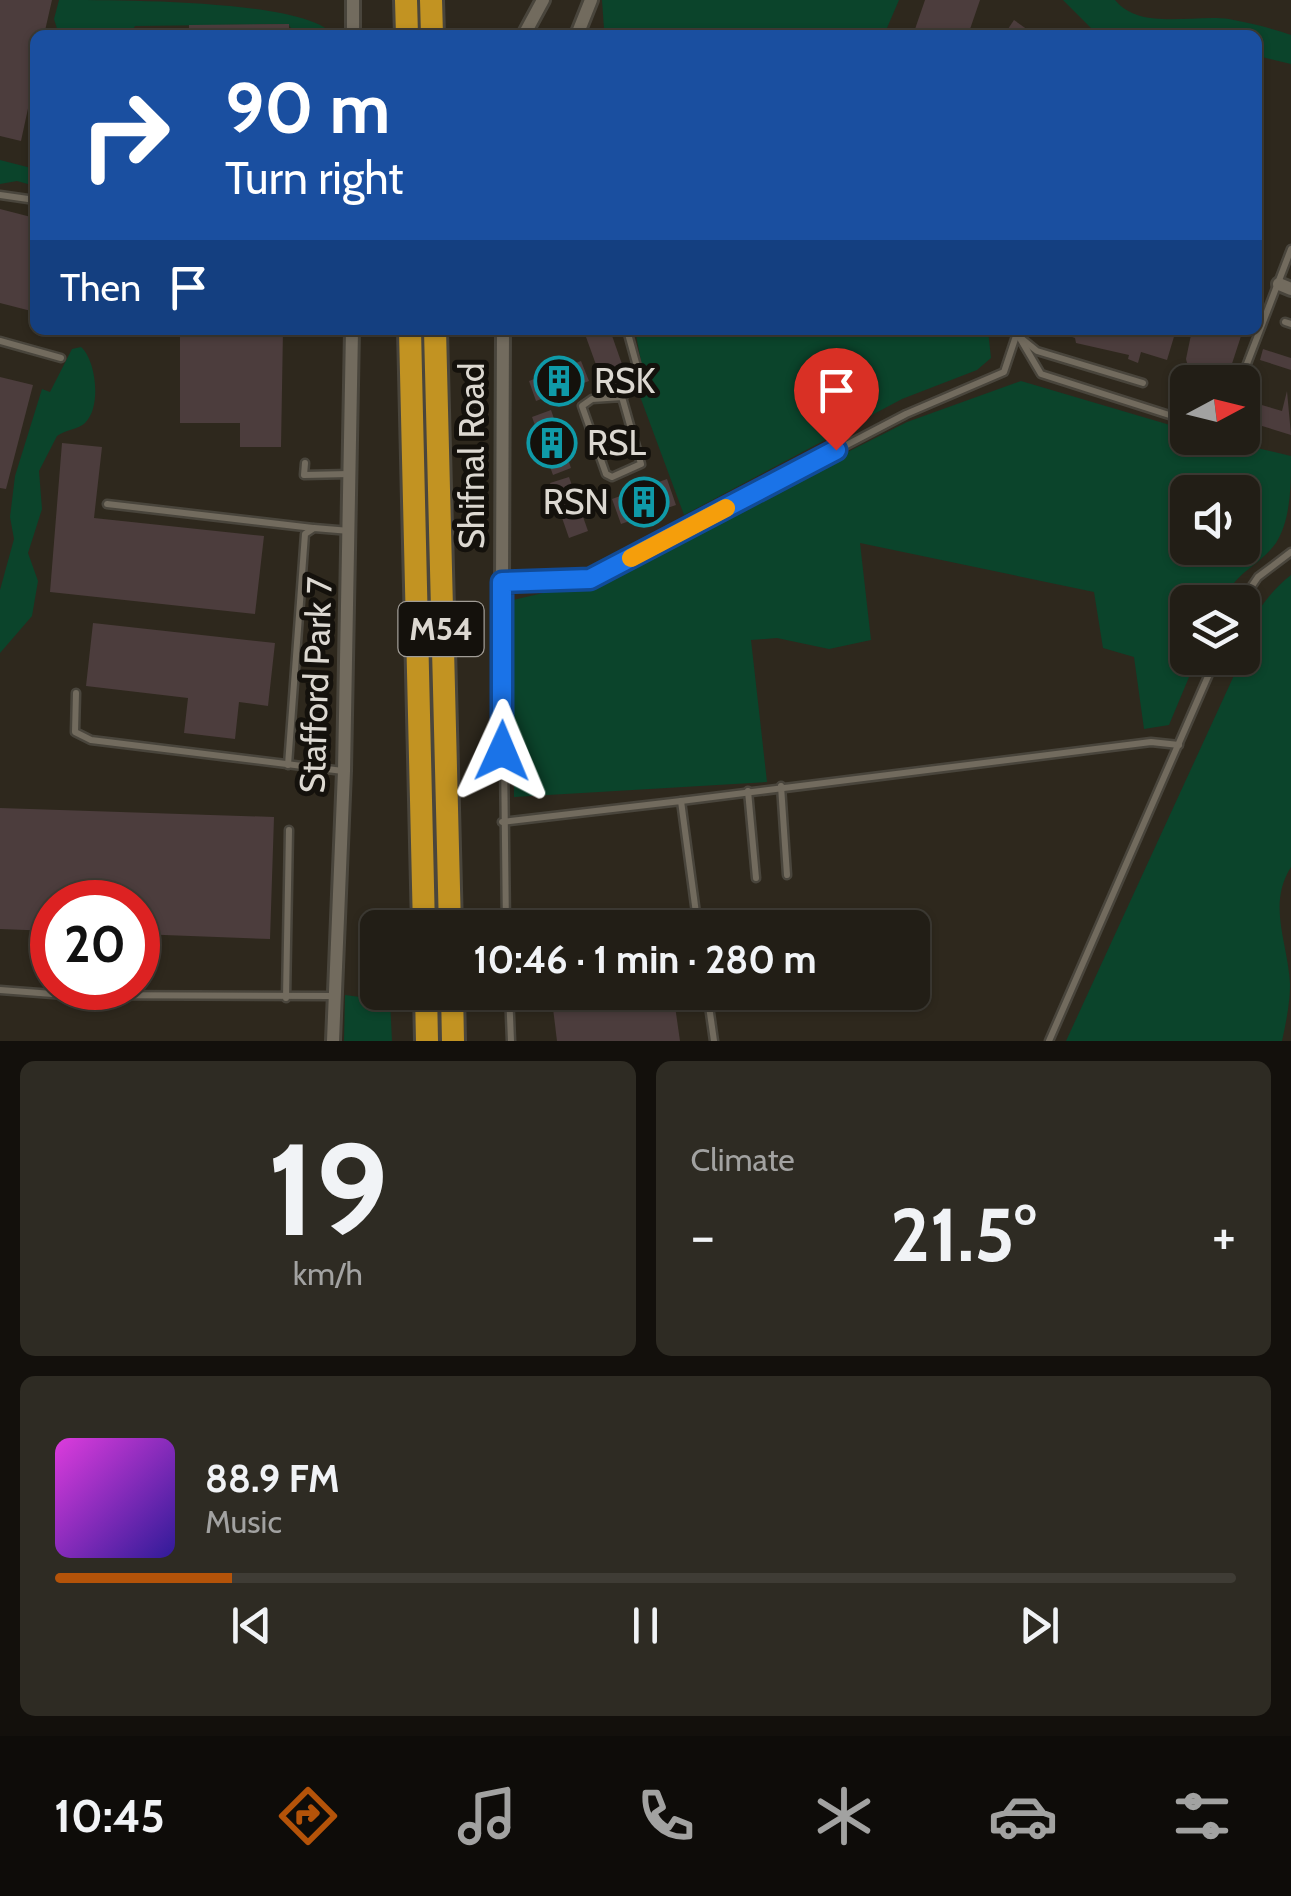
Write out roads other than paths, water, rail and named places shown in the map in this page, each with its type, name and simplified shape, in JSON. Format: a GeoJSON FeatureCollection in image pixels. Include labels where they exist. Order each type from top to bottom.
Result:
{"type":"FeatureCollection","features":[{"type":"Feature","properties":{"kind":"highway"},"geometry":{"type":"LineString","coordinates":[[406,0],[407,30]]}},
{"type":"Feature","properties":{"kind":"highway"},"geometry":{"type":"LineString","coordinates":[[432,0],[432,30]]}},
{"type":"Feature","properties":{"kind":"highway","name":"M54"},"geometry":{"type":"LineString","coordinates":[[410,335],[424,910]]}},
{"type":"Feature","properties":{"kind":"highway","name":"M54"},"geometry":{"type":"LineString","coordinates":[[435,335],[450,910]]}},
{"type":"Feature","properties":{"kind":"highway"},"geometry":{"type":"LineString","coordinates":[[426,1010],[427,1041]]}},
{"type":"Feature","properties":{"kind":"highway"},"geometry":{"type":"LineString","coordinates":[[452,1010],[452,1041]]}},
{"type":"Feature","properties":{"kind":"street"},"geometry":{"type":"LineString","coordinates":[[352,0],[353,30]]}},
{"type":"Feature","properties":{"kind":"street"},"geometry":{"type":"LineString","coordinates":[[527,30],[542,0]]}},
{"type":"Feature","properties":{"kind":"street"},"geometry":{"type":"LineString","coordinates":[[579,30],[591,0]]}},
{"type":"Feature","properties":{"kind":"street","name":"Stafford Park 7"},"geometry":{"type":"LineString","coordinates":[[333,1041],[344,771],[352,335]]}},
{"type":"Feature","properties":{"kind":"street","name":"Shifnal Road"},"geometry":{"type":"LineString","coordinates":[[502,582],[503,335]]}},
{"type":"Feature","properties":{"kind":"lane"},"geometry":{"type":"LineString","coordinates":[[0,196],[30,199]]}},
{"type":"Feature","properties":{"kind":"lane"},"geometry":{"type":"LineString","coordinates":[[1248,365],[1285,286],[1291,250]]}},
{"type":"Feature","properties":{"kind":"lane"},"geometry":{"type":"LineString","coordinates":[[622,397],[641,464],[612,477],[606,474],[582,406],[592,399],[622,397],[641,381],[629,335]]}},
{"type":"Feature","properties":{"kind":"lane"},"geometry":{"type":"LineString","coordinates":[[505,910],[502,582],[590,579],[906,414],[1004,372],[1015,335]]}},
{"type":"Feature","properties":{"kind":"lane"},"geometry":{"type":"LineString","coordinates":[[1018,335],[1041,374],[1170,416]]}},
{"type":"Feature","properties":{"kind":"lane"},"geometry":{"type":"LineString","coordinates":[[1020,335],[1037,350],[1142,383]]}},
{"type":"Feature","properties":{"kind":"lane"},"geometry":{"type":"LineString","coordinates":[[0,342],[61,358]]}},
{"type":"Feature","properties":{"kind":"lane"},"geometry":{"type":"LineString","coordinates":[[305,463],[304,475],[350,474]]}},
{"type":"Feature","properties":{"kind":"lane"},"geometry":{"type":"LineString","coordinates":[[106,504],[350,531]]}},
{"type":"Feature","properties":{"kind":"lane"},"geometry":{"type":"LineString","coordinates":[[288,764],[305,534],[314,528]]}},
{"type":"Feature","properties":{"kind":"lane"},"geometry":{"type":"LineString","coordinates":[[1253,585],[1291,552]]}},
{"type":"Feature","properties":{"kind":"lane"},"geometry":{"type":"LineString","coordinates":[[1049,1041],[1209,675]]}},
{"type":"Feature","properties":{"kind":"lane"},"geometry":{"type":"LineString","coordinates":[[76,692],[75,732],[91,740],[344,771]]}},
{"type":"Feature","properties":{"kind":"lane"},"geometry":{"type":"LineString","coordinates":[[502,822],[1151,742],[1179,745]]}},
{"type":"Feature","properties":{"kind":"lane"},"geometry":{"type":"LineString","coordinates":[[781,786],[787,876]]}},
{"type":"Feature","properties":{"kind":"lane"},"geometry":{"type":"LineString","coordinates":[[748,791],[756,878]]}},
{"type":"Feature","properties":{"kind":"lane"},"geometry":{"type":"LineString","coordinates":[[681,800],[696,910]]}},
{"type":"Feature","properties":{"kind":"lane"},"geometry":{"type":"LineString","coordinates":[[286,998],[289,830]]}},
{"type":"Feature","properties":{"kind":"lane"},"geometry":{"type":"LineString","coordinates":[[0,990],[66,996],[334,996]]}},
{"type":"Feature","properties":{"kind":"lane"},"geometry":{"type":"LineString","coordinates":[[510,1010],[511,1041]]}},
{"type":"Feature","properties":{"kind":"lane"},"geometry":{"type":"LineString","coordinates":[[710,1010],[714,1041]]}},
{"type":"Feature","properties":{"kind":"place","name":"RSK"},"geometry":{"type":"Point","coordinates":[559,381]}},
{"type":"Feature","properties":{"kind":"place","name":"RSL"},"geometry":{"type":"Point","coordinates":[552,443]}},
{"type":"Feature","properties":{"kind":"place","name":"RSN"},"geometry":{"type":"Point","coordinates":[644,502]}}]}
